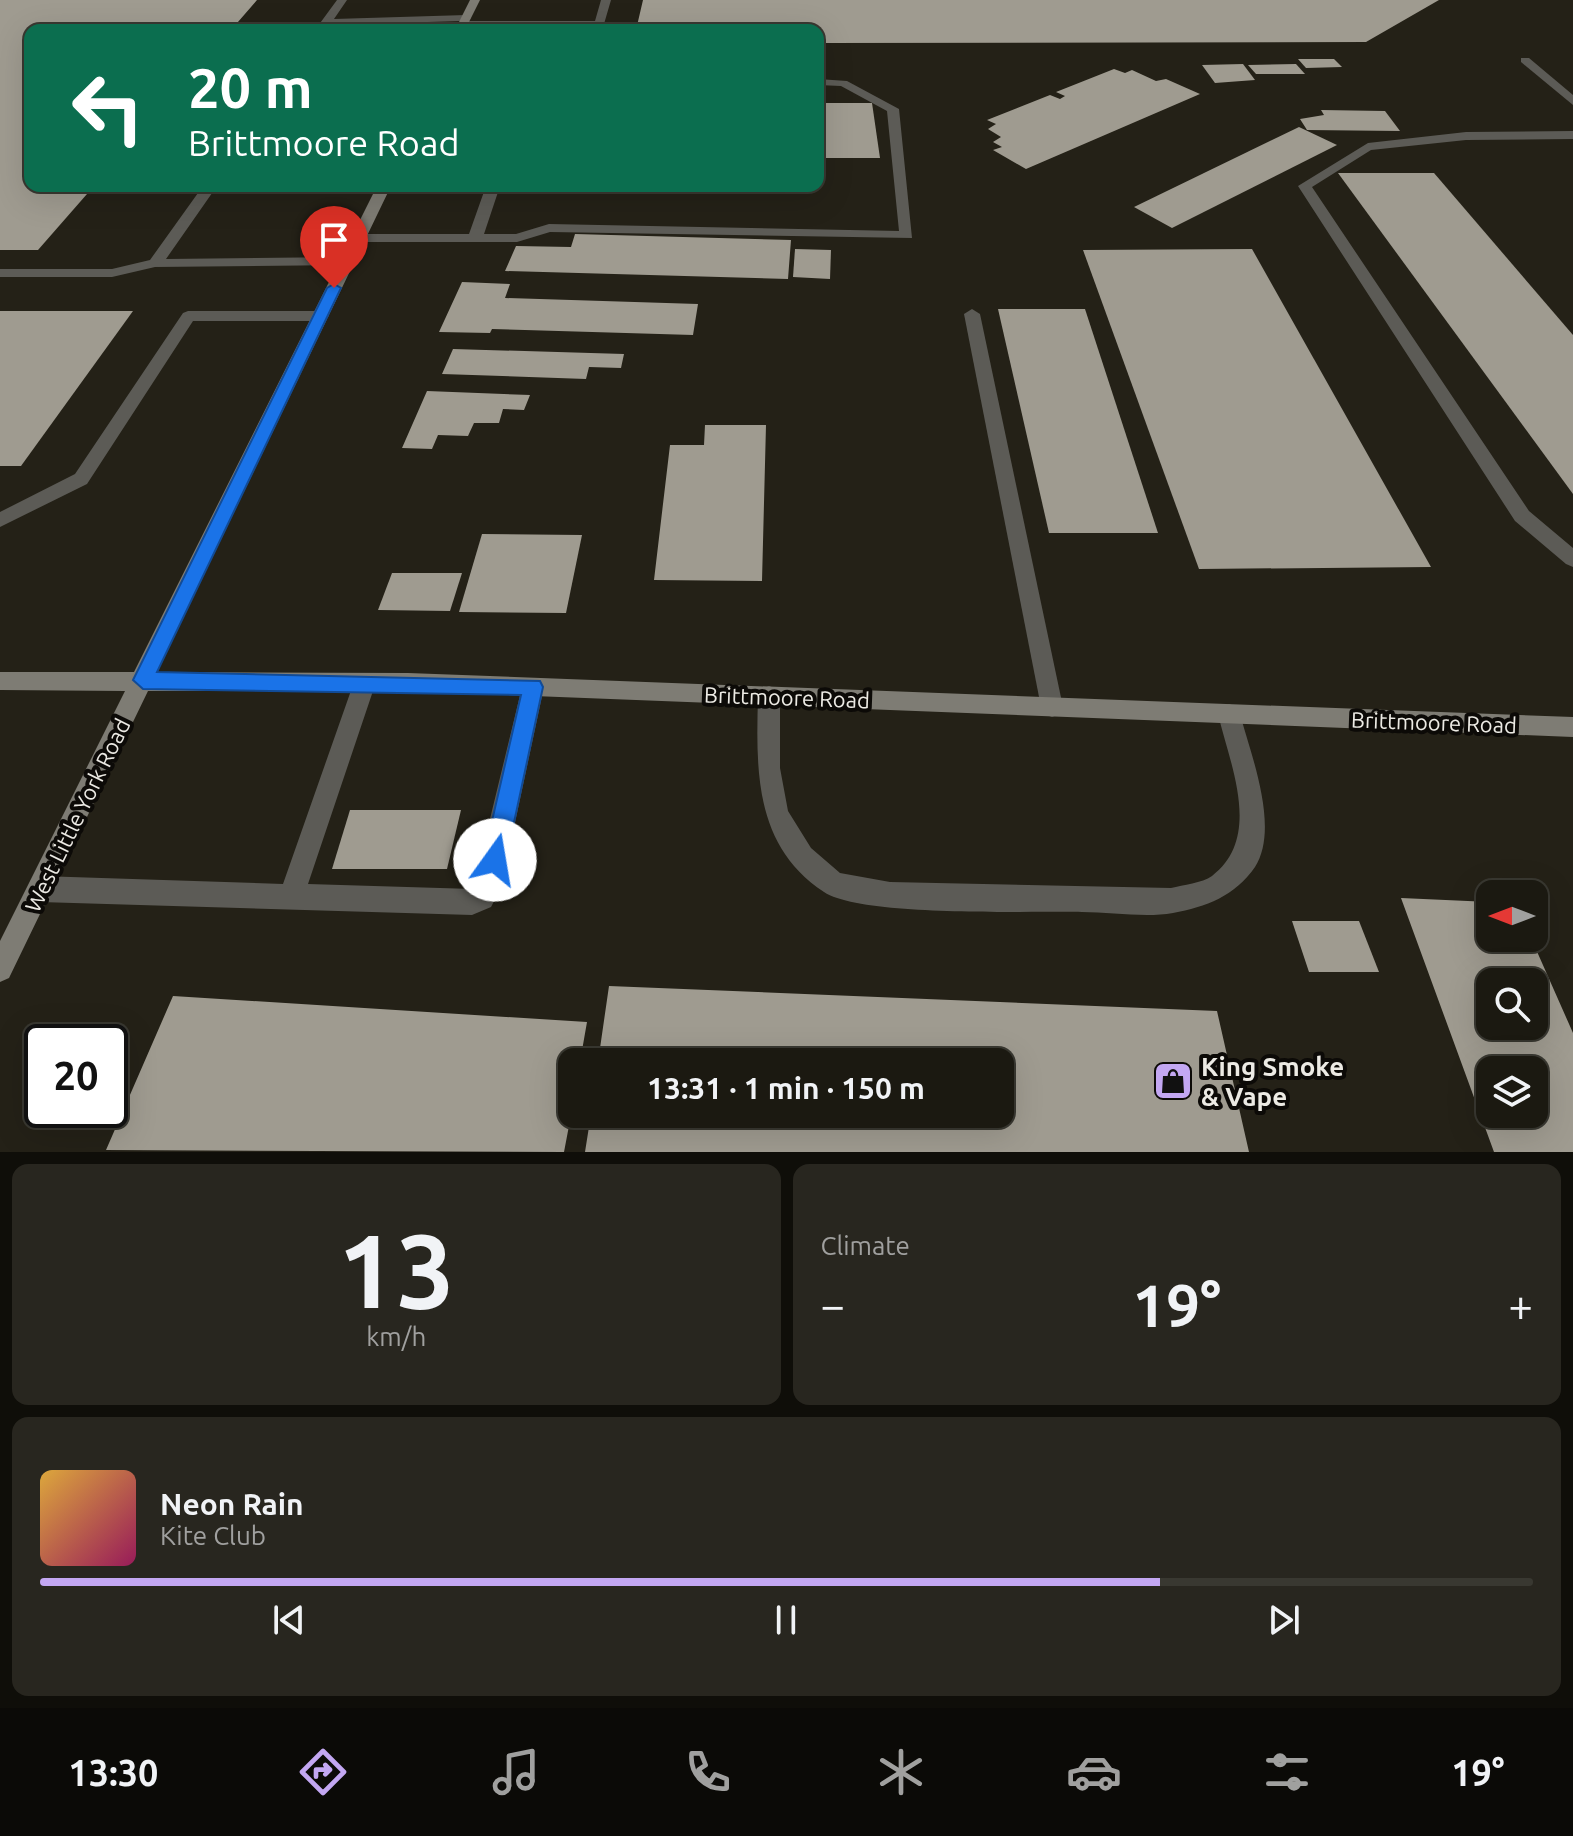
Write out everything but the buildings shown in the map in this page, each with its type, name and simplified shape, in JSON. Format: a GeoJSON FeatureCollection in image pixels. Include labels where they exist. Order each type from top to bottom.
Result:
{"type":"FeatureCollection","features":[{"type":"Feature","properties":{"kind":"main road"},"geometry":{"type":"LineString","coordinates":[[463,24],[475,0]]}},
{"type":"Feature","properties":{"kind":"main road","name":"West Little York Road"},"geometry":{"type":"LineString","coordinates":[[0,969],[381,192]]}},
{"type":"Feature","properties":{"kind":"main road","name":"Brittmoore Road"},"geometry":{"type":"LineString","coordinates":[[0,681],[365,682],[1573,727]]}},
{"type":"Feature","properties":{"kind":"street"},"geometry":{"type":"LineString","coordinates":[[324,24],[342,0]]}},
{"type":"Feature","properties":{"kind":"street"},"geometry":{"type":"LineString","coordinates":[[463,24],[599,24],[606,0]]}},
{"type":"Feature","properties":{"kind":"street"},"geometry":{"type":"LineString","coordinates":[[1525,60],[1573,101]]}},
{"type":"Feature","properties":{"kind":"street"},"geometry":{"type":"LineString","coordinates":[[359,238],[517,238],[549,228],[907,235],[893,109],[843,83],[824,82]]}},
{"type":"Feature","properties":{"kind":"street"},"geometry":{"type":"LineString","coordinates":[[1573,135],[1466,136],[1368,147],[1305,186],[1522,516],[1573,559]]}},
{"type":"Feature","properties":{"kind":"street"},"geometry":{"type":"LineString","coordinates":[[155,263],[206,192]]}},
{"type":"Feature","properties":{"kind":"street"},"geometry":{"type":"LineString","coordinates":[[475,238],[491,192]]}},
{"type":"Feature","properties":{"kind":"street"},"geometry":{"type":"LineString","coordinates":[[0,273],[112,273],[155,263],[347,261]]}},
{"type":"Feature","properties":{"kind":"street"},"geometry":{"type":"LineString","coordinates":[[972,314],[1052,707]]}},
{"type":"Feature","properties":{"kind":"street"},"geometry":{"type":"LineString","coordinates":[[0,520],[81,479],[188,316],[321,316]]}},
{"type":"Feature","properties":{"kind":"street"},"geometry":{"type":"LineString","coordinates":[[291,897],[365,682]]}},
{"type":"Feature","properties":{"kind":"street"},"geometry":{"type":"LineString","coordinates":[[40,889],[472,902],[482,898],[488,888],[533,687]]}},
{"type":"Feature","properties":{"kind":"street"},"geometry":{"type":"LineString","coordinates":[[769,696],[768,768],[777,814],[802,857],[834,884],[890,895],[1171,901],[1218,888],[1246,858],[1254,817],[1229,714]]}},
{"type":"Feature","properties":{"kind":"place","name":"King Smoke & Vape"},"geometry":{"type":"Point","coordinates":[1173,1081]}},
{"type":"Feature","properties":{"kind":"route"},"geometry":{"type":"LineString","coordinates":[[334,288],[143,680],[408,682],[533,687],[495,860]]}}]}
